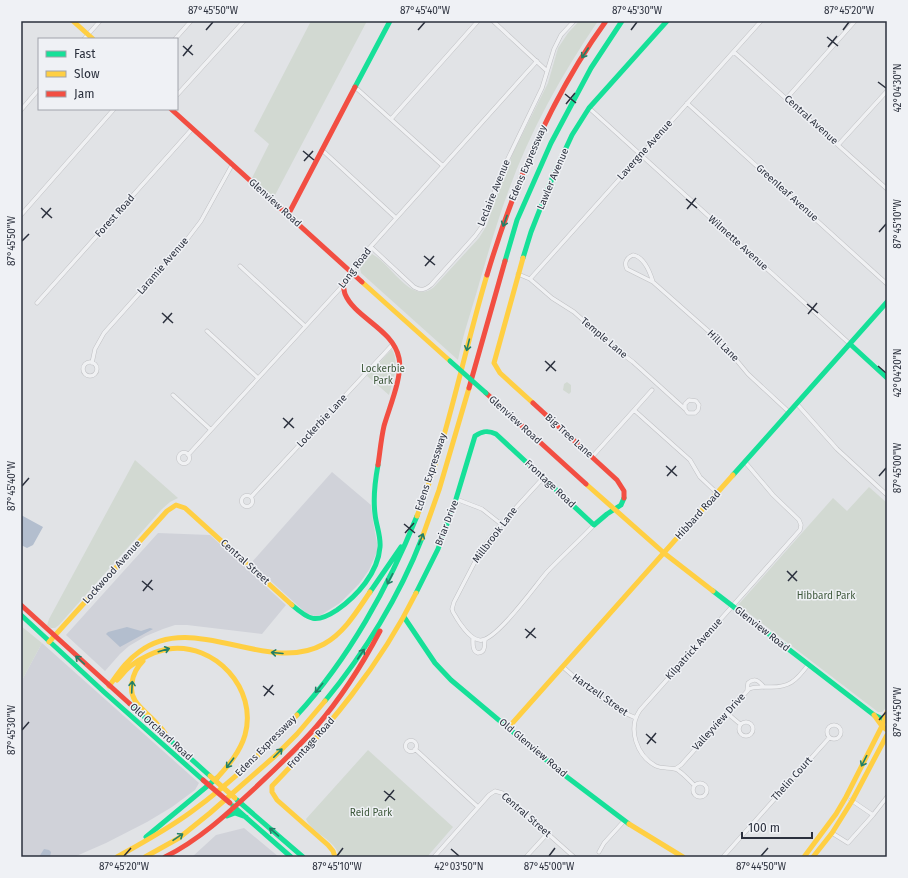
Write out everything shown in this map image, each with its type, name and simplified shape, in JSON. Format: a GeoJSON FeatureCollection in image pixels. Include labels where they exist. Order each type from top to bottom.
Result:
{"type":"FeatureCollection","features":[{"type":"Feature","properties":{"kind":"main road"},"geometry":{"type":"LineString","coordinates":[[74,21],[92,38]]}},
{"type":"Feature","properties":{"kind":"main road"},"geometry":{"type":"LineString","coordinates":[[288,215],[390,21]]}},
{"type":"Feature","properties":{"kind":"main road","name":"Edens Expressway"},"geometry":{"type":"LineString","coordinates":[[117,857],[190,812],[258,756],[304,706],[326,679],[361,629],[390,579],[412,531],[426,495],[473,324],[498,240],[518,184],[540,132],[566,82],[606,21]]}},
{"type":"Feature","properties":{"kind":"main road","name":"Edens Expressway"},"geometry":{"type":"LineString","coordinates":[[145,857],[179,838],[210,813],[275,756],[297,734],[334,690],[364,648],[389,609],[421,540],[439,490],[517,220],[552,138],[575,94],[602,48],[622,21]]}},
{"type":"Feature","properties":{"kind":"main road","name":"Lawler Avenue"},"geometry":{"type":"LineString","coordinates":[[495,366],[495,360],[518,274],[531,232],[553,176],[572,136],[589,108],[667,21]]}},
{"type":"Feature","properties":{"kind":"main road","name":"Glenview Road"},"geometry":{"type":"LineString","coordinates":[[172,110],[613,509],[664,552],[808,665],[874,715],[886,720]]}},
{"type":"Feature","properties":{"kind":"main road"},"geometry":{"type":"LineString","coordinates":[[343,285],[343,290],[347,299],[383,332],[393,344]]}},
{"type":"Feature","properties":{"kind":"main road","name":"Hibbard Road"},"geometry":{"type":"LineString","coordinates":[[508,728],[887,302]]}},
{"type":"Feature","properties":{"kind":"main road","name":"Central Street"},"geometry":{"type":"LineString","coordinates":[[176,505],[185,508],[304,616],[315,620],[322,619],[333,612],[356,594],[371,574],[379,556],[380,545],[375,515],[374,496],[383,432],[400,364],[399,355],[393,344]]}},
{"type":"Feature","properties":{"kind":"main road","name":"Wilmette Avenue"},"geometry":{"type":"LineString","coordinates":[[850,344],[887,378]]}},
{"type":"Feature","properties":{"kind":"main road","name":"Big Tree Lane"},"geometry":{"type":"LineString","coordinates":[[495,366],[500,373],[617,480],[624,491],[624,499],[621,505],[613,509]]}},
{"type":"Feature","properties":{"kind":"main road","name":"Frontage Road"},"geometry":{"type":"LineString","coordinates":[[485,431],[496,434],[594,525]]}},
{"type":"Feature","properties":{"kind":"main road","name":"Briar Drive"},"geometry":{"type":"LineString","coordinates":[[404,617],[438,549],[456,499],[473,440],[478,433],[485,431]]}},
{"type":"Feature","properties":{"kind":"main road","name":"Lockwood Avenue"},"geometry":{"type":"LineString","coordinates":[[49,642],[167,511],[176,505]]}},
{"type":"Feature","properties":{"kind":"main road"},"geometry":{"type":"LineString","coordinates":[[594,525],[613,509]]}},
{"type":"Feature","properties":{"kind":"main road"},"geometry":{"type":"LineString","coordinates":[[109,686],[116,675],[136,654],[153,644],[171,638],[197,638],[281,654],[300,652],[322,645],[339,633],[356,615],[412,531]]}},
{"type":"Feature","properties":{"kind":"main road","name":"Old Orchard Road"},"geometry":{"type":"LineString","coordinates":[[21,605],[169,740],[304,857]]}},
{"type":"Feature","properties":{"kind":"main road"},"geometry":{"type":"LineString","coordinates":[[195,840],[237,800],[273,771],[307,737],[337,700],[373,645],[389,609]]}},
{"type":"Feature","properties":{"kind":"main road","name":"Old Orchard Road"},"geometry":{"type":"LineString","coordinates":[[21,615],[49,642],[291,857]]}},
{"type":"Feature","properties":{"kind":"main road","name":"Frontage Road"},"geometry":{"type":"LineString","coordinates":[[335,857],[333,851],[328,845],[277,800],[272,792],[272,786],[306,752],[354,692],[373,667],[404,617]]}},
{"type":"Feature","properties":{"kind":"main road","name":"Old Glenview Road"},"geometry":{"type":"LineString","coordinates":[[404,617],[439,667],[451,680],[573,782],[674,855],[683,857]]}},
{"type":"Feature","properties":{"kind":"main road"},"geometry":{"type":"LineString","coordinates":[[109,686],[119,679],[132,665],[146,658],[162,651],[175,648],[190,649],[215,659],[231,672],[242,690],[247,712],[245,736],[237,753],[228,766],[203,791],[154,829],[139,844]]}},
{"type":"Feature","properties":{"kind":"main road"},"geometry":{"type":"LineString","coordinates":[[146,658],[138,666],[133,675],[132,693],[134,701],[159,726],[169,740]]}},
{"type":"Feature","properties":{"kind":"main road"},"geometry":{"type":"LineString","coordinates":[[804,857],[836,814],[846,797],[886,720],[887,712]]}},
{"type":"Feature","properties":{"kind":"main road","name":"Glenview Road"},"geometry":{"type":"LineString","coordinates":[[874,715],[887,730]]}},
{"type":"Feature","properties":{"kind":"main road"},"geometry":{"type":"LineString","coordinates":[[813,857],[832,833],[852,801],[887,735]]}},
{"type":"Feature","properties":{"kind":"main road"},"geometry":{"type":"LineString","coordinates":[[165,857],[201,837],[230,814],[235,813],[246,817]]}},
{"type":"Feature","properties":{"kind":"street"},"geometry":{"type":"LineString","coordinates":[[85,38],[100,21]]}},
{"type":"Feature","properties":{"kind":"street"},"geometry":{"type":"LineString","coordinates":[[176,38],[191,21]]}},
{"type":"Feature","properties":{"kind":"street"},"geometry":{"type":"LineString","coordinates":[[178,94],[244,21]]}},
{"type":"Feature","properties":{"kind":"street"},"geometry":{"type":"LineString","coordinates":[[391,119],[478,21]]}},
{"type":"Feature","properties":{"kind":"street"},"geometry":{"type":"LineString","coordinates":[[493,21],[547,71]]}},
{"type":"Feature","properties":{"kind":"street","name":"Leclaire Avenue"},"geometry":{"type":"LineString","coordinates":[[370,247],[417,289],[425,290],[431,285],[483,225],[502,173],[542,88],[550,59],[558,41],[574,21]]}},
{"type":"Feature","properties":{"kind":"street","name":"Lavergne Avenue"},"geometry":{"type":"LineString","coordinates":[[530,279],[761,21]]}},
{"type":"Feature","properties":{"kind":"street"},"geometry":{"type":"LineString","coordinates":[[786,98],[855,21]]}},
{"type":"Feature","properties":{"kind":"street","name":"Central Avenue"},"geometry":{"type":"LineString","coordinates":[[734,52],[887,189]]}},
{"type":"Feature","properties":{"kind":"street","name":"Long Road"},"geometry":{"type":"LineString","coordinates":[[188,454],[343,285],[356,263],[537,62]]}},
{"type":"Feature","properties":{"kind":"street"},"geometry":{"type":"LineString","coordinates":[[355,87],[443,166]]}},
{"type":"Feature","properties":{"kind":"street"},"geometry":{"type":"LineString","coordinates":[[21,110],[38,90]]}},
{"type":"Feature","properties":{"kind":"street"},"geometry":{"type":"LineString","coordinates":[[838,145],[887,91]]}},
{"type":"Feature","properties":{"kind":"street","name":"Greenleaf Avenue"},"geometry":{"type":"LineString","coordinates":[[687,103],[887,284]]}},
{"type":"Feature","properties":{"kind":"street","name":"Wilmette Avenue"},"geometry":{"type":"LineString","coordinates":[[589,108],[850,344]]}},
{"type":"Feature","properties":{"kind":"street"},"geometry":{"type":"LineString","coordinates":[[21,215],[113,110]]}},
{"type":"Feature","properties":{"kind":"street","name":"Forest Road"},"geometry":{"type":"LineString","coordinates":[[37,303],[192,129]]}},
{"type":"Feature","properties":{"kind":"street"},"geometry":{"type":"LineString","coordinates":[[322,150],[396,218]]}},
{"type":"Feature","properties":{"kind":"street","name":"Laramie Avenue"},"geometry":{"type":"LineString","coordinates":[[92,363],[95,349],[100,338],[185,242],[201,221],[232,165]]}},
{"type":"Feature","properties":{"kind":"street","name":"Hill Lane"},"geometry":{"type":"LineString","coordinates":[[653,282],[649,272],[640,258],[633,255],[628,258],[625,263],[627,270],[653,282],[723,344],[748,374],[789,412]]}},
{"type":"Feature","properties":{"kind":"street"},"geometry":{"type":"LineString","coordinates":[[240,266],[306,326]]}},
{"type":"Feature","properties":{"kind":"street","name":"Temple Lane"},"geometry":{"type":"LineString","coordinates":[[518,274],[530,279],[547,295],[574,312],[685,409]]}},
{"type":"Feature","properties":{"kind":"street"},"geometry":{"type":"LineString","coordinates":[[208,331],[258,378]]}},
{"type":"Feature","properties":{"kind":"street","name":"Lockerbie Lane"},"geometry":{"type":"LineString","coordinates":[[251,498],[393,344]]}},
{"type":"Feature","properties":{"kind":"street"},"geometry":{"type":"LineString","coordinates":[[592,457],[652,390]]}},
{"type":"Feature","properties":{"kind":"street"},"geometry":{"type":"LineString","coordinates":[[173,395],[210,429]]}},
{"type":"Feature","properties":{"kind":"street"},"geometry":{"type":"LineString","coordinates":[[691,400],[696,401],[699,405],[698,410],[692,414],[688,413],[685,409],[686,404],[691,400]]}},
{"type":"Feature","properties":{"kind":"street"},"geometry":{"type":"LineString","coordinates":[[796,404],[837,449],[887,494]]}},
{"type":"Feature","properties":{"kind":"street"},"geometry":{"type":"LineString","coordinates":[[634,410],[690,460],[698,475],[718,493]]}},
{"type":"Feature","properties":{"kind":"street","name":"Kilpatrick Avenue"},"geometry":{"type":"LineString","coordinates":[[636,718],[640,710],[799,532],[801,527],[799,520],[773,495],[745,462]]}},
{"type":"Feature","properties":{"kind":"street","name":"Millbrook Lane"},"geometry":{"type":"LineString","coordinates":[[485,640],[483,652],[475,652],[473,648],[473,638],[455,616],[452,606],[473,563],[501,524],[543,478]]}},
{"type":"Feature","properties":{"kind":"street"},"geometry":{"type":"LineString","coordinates":[[456,499],[482,509],[501,524]]}},
{"type":"Feature","properties":{"kind":"street"},"geometry":{"type":"LineString","coordinates":[[473,638],[485,640],[506,622],[542,578],[594,525]]}},
{"type":"Feature","properties":{"kind":"street","name":"Valleyview Drive"},"geometry":{"type":"LineString","coordinates":[[675,769],[681,765],[752,688],[779,687],[790,684],[798,678],[808,665]]}},
{"type":"Feature","properties":{"kind":"street","name":"Hartzell Street"},"geometry":{"type":"LineString","coordinates":[[562,667],[609,703],[629,716],[636,718],[634,730],[635,737],[642,754],[647,759],[658,767],[664,769],[675,769],[694,785]]}},
{"type":"Feature","properties":{"kind":"street"},"geometry":{"type":"LineString","coordinates":[[747,692],[748,683],[755,679],[764,687]]}},
{"type":"Feature","properties":{"kind":"street"},"geometry":{"type":"LineString","coordinates":[[728,713],[740,724]]}},
{"type":"Feature","properties":{"kind":"street","name":"Thelin Court"},"geometry":{"type":"LineString","coordinates":[[832,725],[839,727],[841,731],[840,736],[836,739],[829,738],[826,734],[828,727],[832,725]]}},
{"type":"Feature","properties":{"kind":"street","name":"Thelin Court"},"geometry":{"type":"LineString","coordinates":[[723,857],[829,738]]}},
{"type":"Feature","properties":{"kind":"street"},"geometry":{"type":"LineString","coordinates":[[415,749],[478,808],[434,857]]}},
{"type":"Feature","properties":{"kind":"street","name":"Hartzell Street"},"geometry":{"type":"LineString","coordinates":[[700,782],[705,785],[707,789],[702,797],[695,795],[692,789],[694,785],[700,782]]}},
{"type":"Feature","properties":{"kind":"street","name":"Central Street"},"geometry":{"type":"LineString","coordinates":[[478,808],[489,795],[495,791],[502,793],[574,857]]}},
{"type":"Feature","properties":{"kind":"street"},"geometry":{"type":"LineString","coordinates":[[846,797],[873,816]]}},
{"type":"Feature","properties":{"kind":"street"},"geometry":{"type":"LineString","coordinates":[[832,833],[848,844],[873,816],[887,797]]}},
{"type":"Feature","properties":{"kind":"street"},"geometry":{"type":"LineString","coordinates":[[599,852],[604,843],[624,820]]}},
{"type":"Feature","properties":{"kind":"street"},"geometry":{"type":"LineString","coordinates":[[526,857],[547,834]]}},
{"type":"Feature","properties":{"kind":"shaded area"},"geometry":{"type":"Polygon","coordinates":[[[332,472],[371,505],[377,552],[369,570],[359,584],[340,603],[321,615],[314,616],[306,613],[251,563],[332,472]]]}},
{"type":"Feature","properties":{"kind":"shaded area"},"geometry":{"type":"Polygon","coordinates":[[[158,533],[210,535],[286,605],[262,634],[187,625],[175,625],[163,629],[146,636],[129,646],[105,671],[66,635],[158,533]]]}},
{"type":"Feature","properties":{"kind":"shaded area"},"geometry":{"type":"Polygon","coordinates":[[[42,643],[199,783],[195,790],[172,807],[147,822],[106,843],[74,857],[21,857],[21,682],[42,643]]]}},
{"type":"Feature","properties":{"kind":"shaded area"},"geometry":{"type":"Polygon","coordinates":[[[244,828],[279,857],[192,857],[216,835],[244,828]]]}},
{"type":"Feature","properties":{"kind":"green space"},"geometry":{"type":"Polygon","coordinates":[[[311,21],[367,21],[274,197],[252,178],[269,144],[254,131],[311,21]]]}},
{"type":"Feature","properties":{"kind":"green space"},"geometry":{"type":"Polygon","coordinates":[[[579,21],[598,21],[560,82],[526,147],[504,203],[465,331],[458,360],[361,273],[360,268],[372,254],[409,287],[417,291],[426,291],[434,287],[479,238],[487,225],[513,153],[548,83],[558,48],[568,33],[579,21]]]}},
{"type":"Feature","properties":{"kind":"green space","name":"Lockerbie Park"},"geometry":{"type":"Polygon","coordinates":[[[392,349],[396,366],[389,395],[367,376],[392,349]]]}},
{"type":"Feature","properties":{"kind":"green space"},"geometry":{"type":"Polygon","coordinates":[[[567,382],[571,385],[571,392],[569,394],[563,390],[564,384],[567,382]]]}},
{"type":"Feature","properties":{"kind":"green space"},"geometry":{"type":"Polygon","coordinates":[[[135,460],[178,498],[170,502],[162,509],[59,625],[55,628],[51,628],[47,625],[49,619],[135,460]]]}},
{"type":"Feature","properties":{"kind":"green space","name":"Hibbard Park"},"geometry":{"type":"Polygon","coordinates":[[[869,487],[886,502],[887,501],[887,704],[882,712],[878,712],[738,605],[833,498],[847,511],[869,487]]]}},
{"type":"Feature","properties":{"kind":"green space"},"geometry":{"type":"Polygon","coordinates":[[[21,626],[42,643],[21,682],[21,626]]]}},
{"type":"Feature","properties":{"kind":"green space","name":"Reid Park"},"geometry":{"type":"Polygon","coordinates":[[[368,750],[453,827],[427,857],[339,857],[334,846],[313,829],[306,819],[368,750]]]}},
{"type":"Feature","properties":{"kind":"water"},"geometry":{"type":"Polygon","coordinates":[[[21,515],[43,527],[33,545],[27,548],[21,545],[21,515]]]}},
{"type":"Feature","properties":{"kind":"water"},"geometry":{"type":"Polygon","coordinates":[[[127,627],[141,631],[150,628],[153,629],[120,647],[106,634],[108,632],[127,627]]]}},
{"type":"Feature","properties":{"kind":"water"},"geometry":{"type":"Polygon","coordinates":[[[44,849],[51,852],[50,857],[39,857],[44,849]]]}},
{"type":"Feature","properties":{"kind":"traffic: fast"},"geometry":{"type":"LineString","coordinates":[[355,87],[390,21]]}},
{"type":"Feature","properties":{"kind":"traffic: fast"},"geometry":{"type":"LineString","coordinates":[[505,261],[517,220],[551,143],[591,68],[622,21]]}},
{"type":"Feature","properties":{"kind":"traffic: fast"},"geometry":{"type":"LineString","coordinates":[[523,258],[531,232],[553,176],[572,135],[589,108],[667,21]]}},
{"type":"Feature","properties":{"kind":"traffic: fast"},"geometry":{"type":"LineString","coordinates":[[733,475],[887,302]]}},
{"type":"Feature","properties":{"kind":"traffic: fast"},"geometry":{"type":"LineString","coordinates":[[850,344],[887,378]]}},
{"type":"Feature","properties":{"kind":"traffic: fast"},"geometry":{"type":"LineString","coordinates":[[450,361],[486,393]]}},
{"type":"Feature","properties":{"kind":"traffic: fast"},"geometry":{"type":"LineString","coordinates":[[416,593],[438,549],[456,499],[475,436],[480,433],[488,432],[496,434],[594,525],[621,505],[624,498]]}},
{"type":"Feature","properties":{"kind":"traffic: fast"},"geometry":{"type":"LineString","coordinates":[[292,605],[308,617],[318,619],[324,617],[337,610],[352,598],[371,575],[380,547],[374,502],[378,465]]}},
{"type":"Feature","properties":{"kind":"traffic: fast"},"geometry":{"type":"LineString","coordinates":[[297,715],[316,694],[333,671],[366,621],[394,569],[417,516]]}},
{"type":"Feature","properties":{"kind":"traffic: fast"},"geometry":{"type":"LineString","coordinates":[[325,701],[354,664],[380,623],[403,581],[422,538]]}},
{"type":"Feature","properties":{"kind":"traffic: fast"},"geometry":{"type":"LineString","coordinates":[[370,592],[401,547]]}},
{"type":"Feature","properties":{"kind":"traffic: fast"},"geometry":{"type":"LineString","coordinates":[[713,591],[874,715],[887,721]]}},
{"type":"Feature","properties":{"kind":"traffic: fast"},"geometry":{"type":"LineString","coordinates":[[21,615],[104,692],[203,780]]}},
{"type":"Feature","properties":{"kind":"traffic: fast"},"geometry":{"type":"LineString","coordinates":[[404,617],[435,663],[451,680],[563,774],[629,824]]}},
{"type":"Feature","properties":{"kind":"traffic: fast"},"geometry":{"type":"LineString","coordinates":[[130,704],[210,776]]}},
{"type":"Feature","properties":{"kind":"traffic: fast"},"geometry":{"type":"LineString","coordinates":[[146,837],[217,778]]}},
{"type":"Feature","properties":{"kind":"traffic: fast"},"geometry":{"type":"LineString","coordinates":[[237,800],[303,857]]}},
{"type":"Feature","properties":{"kind":"traffic: fast"},"geometry":{"type":"LineString","coordinates":[[233,806],[291,857]]}},
{"type":"Feature","properties":{"kind":"traffic: fast"},"geometry":{"type":"LineString","coordinates":[[227,816],[235,813],[246,817]]}},
{"type":"Feature","properties":{"kind":"traffic: slow"},"geometry":{"type":"LineString","coordinates":[[73,21],[92,38]]}},
{"type":"Feature","properties":{"kind":"traffic: slow"},"geometry":{"type":"LineString","coordinates":[[523,258],[494,363],[500,373],[533,403]]}},
{"type":"Feature","properties":{"kind":"traffic: slow"},"geometry":{"type":"LineString","coordinates":[[417,516],[438,457],[487,275]]}},
{"type":"Feature","properties":{"kind":"traffic: slow"},"geometry":{"type":"LineString","coordinates":[[362,282],[450,361]]}},
{"type":"Feature","properties":{"kind":"traffic: slow"},"geometry":{"type":"LineString","coordinates":[[422,538],[439,490],[469,388]]}},
{"type":"Feature","properties":{"kind":"traffic: slow"},"geometry":{"type":"LineString","coordinates":[[508,728],[733,475]]}},
{"type":"Feature","properties":{"kind":"traffic: slow"},"geometry":{"type":"LineString","coordinates":[[586,484],[664,553],[713,591]]}},
{"type":"Feature","properties":{"kind":"traffic: slow"},"geometry":{"type":"LineString","coordinates":[[49,642],[167,511],[176,505],[185,508],[292,605]]}},
{"type":"Feature","properties":{"kind":"traffic: slow"},"geometry":{"type":"LineString","coordinates":[[109,686],[130,659],[139,652],[160,641],[183,638],[207,639],[255,650],[279,653],[302,652],[324,644],[338,633],[355,614],[370,592]]}},
{"type":"Feature","properties":{"kind":"traffic: slow"},"geometry":{"type":"LineString","coordinates":[[335,857],[333,851],[328,845],[277,800],[272,792],[272,786],[313,742],[352,695],[386,646],[416,593]]}},
{"type":"Feature","properties":{"kind":"traffic: slow"},"geometry":{"type":"LineString","coordinates":[[117,680],[128,668],[140,660],[154,653],[168,649],[185,649],[202,653],[216,661],[229,672],[239,686],[245,701],[247,718],[243,741],[237,753],[217,778]]}},
{"type":"Feature","properties":{"kind":"traffic: slow"},"geometry":{"type":"LineString","coordinates":[[143,661],[137,668],[133,677],[133,696],[139,706],[154,720],[169,740]]}},
{"type":"Feature","properties":{"kind":"traffic: slow"},"geometry":{"type":"LineString","coordinates":[[145,857],[179,838],[210,813],[275,756],[297,734],[325,701]]}},
{"type":"Feature","properties":{"kind":"traffic: slow"},"geometry":{"type":"LineString","coordinates":[[804,857],[836,814],[846,797],[882,726],[887,712]]}},
{"type":"Feature","properties":{"kind":"traffic: slow"},"geometry":{"type":"LineString","coordinates":[[117,857],[155,836],[191,812],[219,790],[246,766],[297,715]]}},
{"type":"Feature","properties":{"kind":"traffic: slow"},"geometry":{"type":"LineString","coordinates":[[874,715],[887,730]]}},
{"type":"Feature","properties":{"kind":"traffic: slow"},"geometry":{"type":"LineString","coordinates":[[813,857],[832,833],[852,801],[887,735]]}},
{"type":"Feature","properties":{"kind":"traffic: slow"},"geometry":{"type":"LineString","coordinates":[[210,776],[235,798]]}},
{"type":"Feature","properties":{"kind":"traffic: slow"},"geometry":{"type":"LineString","coordinates":[[629,824],[683,857]]}},
{"type":"Feature","properties":{"kind":"traffic: jam"},"geometry":{"type":"LineString","coordinates":[[487,275],[509,208],[536,143],[568,80],[606,21]]}},
{"type":"Feature","properties":{"kind":"traffic: jam"},"geometry":{"type":"LineString","coordinates":[[288,215],[355,87]]}},
{"type":"Feature","properties":{"kind":"traffic: jam"},"geometry":{"type":"LineString","coordinates":[[172,110],[362,282]]}},
{"type":"Feature","properties":{"kind":"traffic: jam"},"geometry":{"type":"LineString","coordinates":[[469,388],[505,261]]}},
{"type":"Feature","properties":{"kind":"traffic: jam"},"geometry":{"type":"LineString","coordinates":[[343,285],[345,294],[350,302],[357,310],[382,331],[395,348],[399,358],[399,374],[384,426],[378,465]]}},
{"type":"Feature","properties":{"kind":"traffic: jam"},"geometry":{"type":"LineString","coordinates":[[486,393],[586,484]]}},
{"type":"Feature","properties":{"kind":"traffic: jam"},"geometry":{"type":"LineString","coordinates":[[533,403],[617,480],[624,491],[624,498]]}},
{"type":"Feature","properties":{"kind":"traffic: jam"},"geometry":{"type":"LineString","coordinates":[[21,605],[130,704]]}},
{"type":"Feature","properties":{"kind":"traffic: jam"},"geometry":{"type":"LineString","coordinates":[[165,857],[201,835],[286,759],[316,727],[342,693],[380,631]]}},
{"type":"Feature","properties":{"kind":"traffic: jam"},"geometry":{"type":"LineString","coordinates":[[203,780],[230,803]]}}]}
